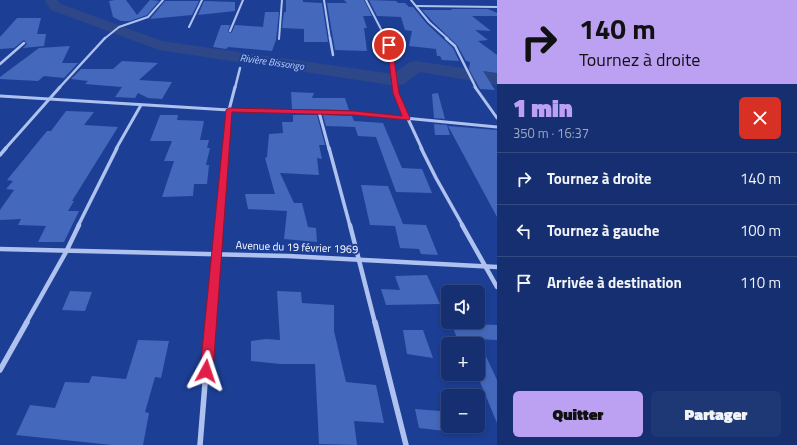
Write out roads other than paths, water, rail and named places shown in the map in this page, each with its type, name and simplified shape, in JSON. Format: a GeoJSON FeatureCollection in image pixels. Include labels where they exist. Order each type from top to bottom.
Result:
{"type":"FeatureCollection","features":[{"type":"Feature","properties":{"kind":"street"},"geometry":{"type":"LineString","coordinates":[[0,155],[107,36],[118,27],[148,17],[163,0]]}},
{"type":"Feature","properties":{"kind":"street"},"geometry":{"type":"LineString","coordinates":[[189,27],[202,0]]}},
{"type":"Feature","properties":{"kind":"street"},"geometry":{"type":"LineString","coordinates":[[230,31],[238,14],[242,0]]}},
{"type":"Feature","properties":{"kind":"street"},"geometry":{"type":"LineString","coordinates":[[279,39],[282,0]]}},
{"type":"Feature","properties":{"kind":"street"},"geometry":{"type":"LineString","coordinates":[[324,0],[333,54]]}},
{"type":"Feature","properties":{"kind":"street"},"geometry":{"type":"LineString","coordinates":[[366,0],[389,45],[396,93],[407,118],[436,178],[497,286]]}},
{"type":"Feature","properties":{"kind":"street"},"geometry":{"type":"LineString","coordinates":[[411,0],[429,22],[455,46],[474,85],[497,118]]}},
{"type":"Feature","properties":{"kind":"street"},"geometry":{"type":"LineString","coordinates":[[416,6],[497,7]]}},
{"type":"Feature","properties":{"kind":"street"},"geometry":{"type":"LineString","coordinates":[[0,64],[24,43]]}},
{"type":"Feature","properties":{"kind":"street"},"geometry":{"type":"LineString","coordinates":[[200,445],[226,138],[229,110],[240,68]]}},
{"type":"Feature","properties":{"kind":"street"},"geometry":{"type":"LineString","coordinates":[[0,96],[229,110],[354,113],[497,126]]}},
{"type":"Feature","properties":{"kind":"street"},"geometry":{"type":"LineString","coordinates":[[0,370],[66,252],[107,165],[141,105]]}},
{"type":"Feature","properties":{"kind":"street"},"geometry":{"type":"LineString","coordinates":[[319,112],[359,258],[406,445]]}},
{"type":"Feature","properties":{"kind":"street","name":"Avenue du 19 février 1969"},"geometry":{"type":"LineString","coordinates":[[0,249],[66,252],[359,258],[497,267]]}},
{"type":"Feature","properties":{"kind":"waterway","name":"Rivière Bissongo"},"geometry":{"type":"LineString","coordinates":[[50,0],[56,7],[159,45],[397,80],[416,66],[497,79]]}}]}
